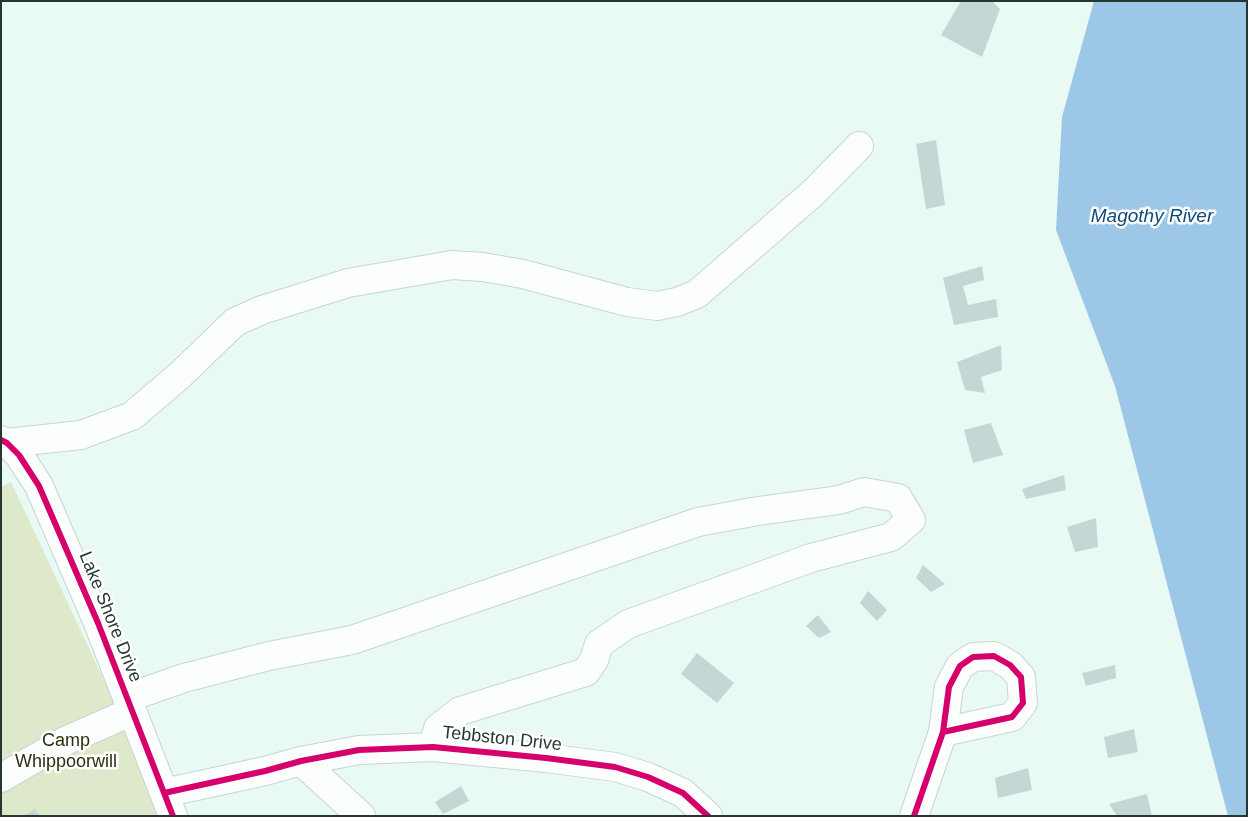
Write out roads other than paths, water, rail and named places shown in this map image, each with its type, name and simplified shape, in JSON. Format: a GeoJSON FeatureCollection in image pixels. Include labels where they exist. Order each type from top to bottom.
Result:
{"type":"FeatureCollection","features":[{"type":"Feature","properties":{"kind":"street"},"geometry":{"type":"LineString","coordinates":[[4,442],[81,435],[132,416],[235,322],[262,310],[348,283],[452,265],[483,266],[524,274],[627,302],[657,306],[678,302],[697,294],[814,192],[860,146]]}},
{"type":"Feature","properties":{"kind":"street","name":"Lake Shore Drive"},"geometry":{"type":"LineString","coordinates":[[4,442],[20,455],[39,486],[98,623],[169,804]]}},
{"type":"Feature","properties":{"kind":"street"},"geometry":{"type":"LineString","coordinates":[[1,778],[129,705],[184,678],[269,656],[352,640],[698,522],[758,511],[839,500],[864,492],[898,498],[911,520],[891,536],[811,558],[628,624],[599,644],[594,660],[586,672],[460,712],[438,728],[433,747]]}},
{"type":"Feature","properties":{"kind":"street"},"geometry":{"type":"LineString","coordinates":[[914,816],[943,732]]}},
{"type":"Feature","properties":{"kind":"street","name":"Tebbston Drive"},"geometry":{"type":"LineString","coordinates":[[169,804],[265,771],[301,761],[359,750],[433,747],[615,767],[648,777],[683,793],[708,816]]}},
{"type":"Feature","properties":{"kind":"street"},"geometry":{"type":"LineString","coordinates":[[301,761],[361,816]]}},
{"type":"Feature","properties":{"kind":"water","name":"Magothy River"},"geometry":{"type":"Polygon","coordinates":[[[1094,1],[1247,1],[1247,816],[1228,816],[1115,386],[1056,230],[1062,117],[1094,1]]]}},
{"type":"Feature","properties":{"kind":"park label","name":"Camp Whippoorwill"},"geometry":{"type":"Point","coordinates":[66,751]}}]}
